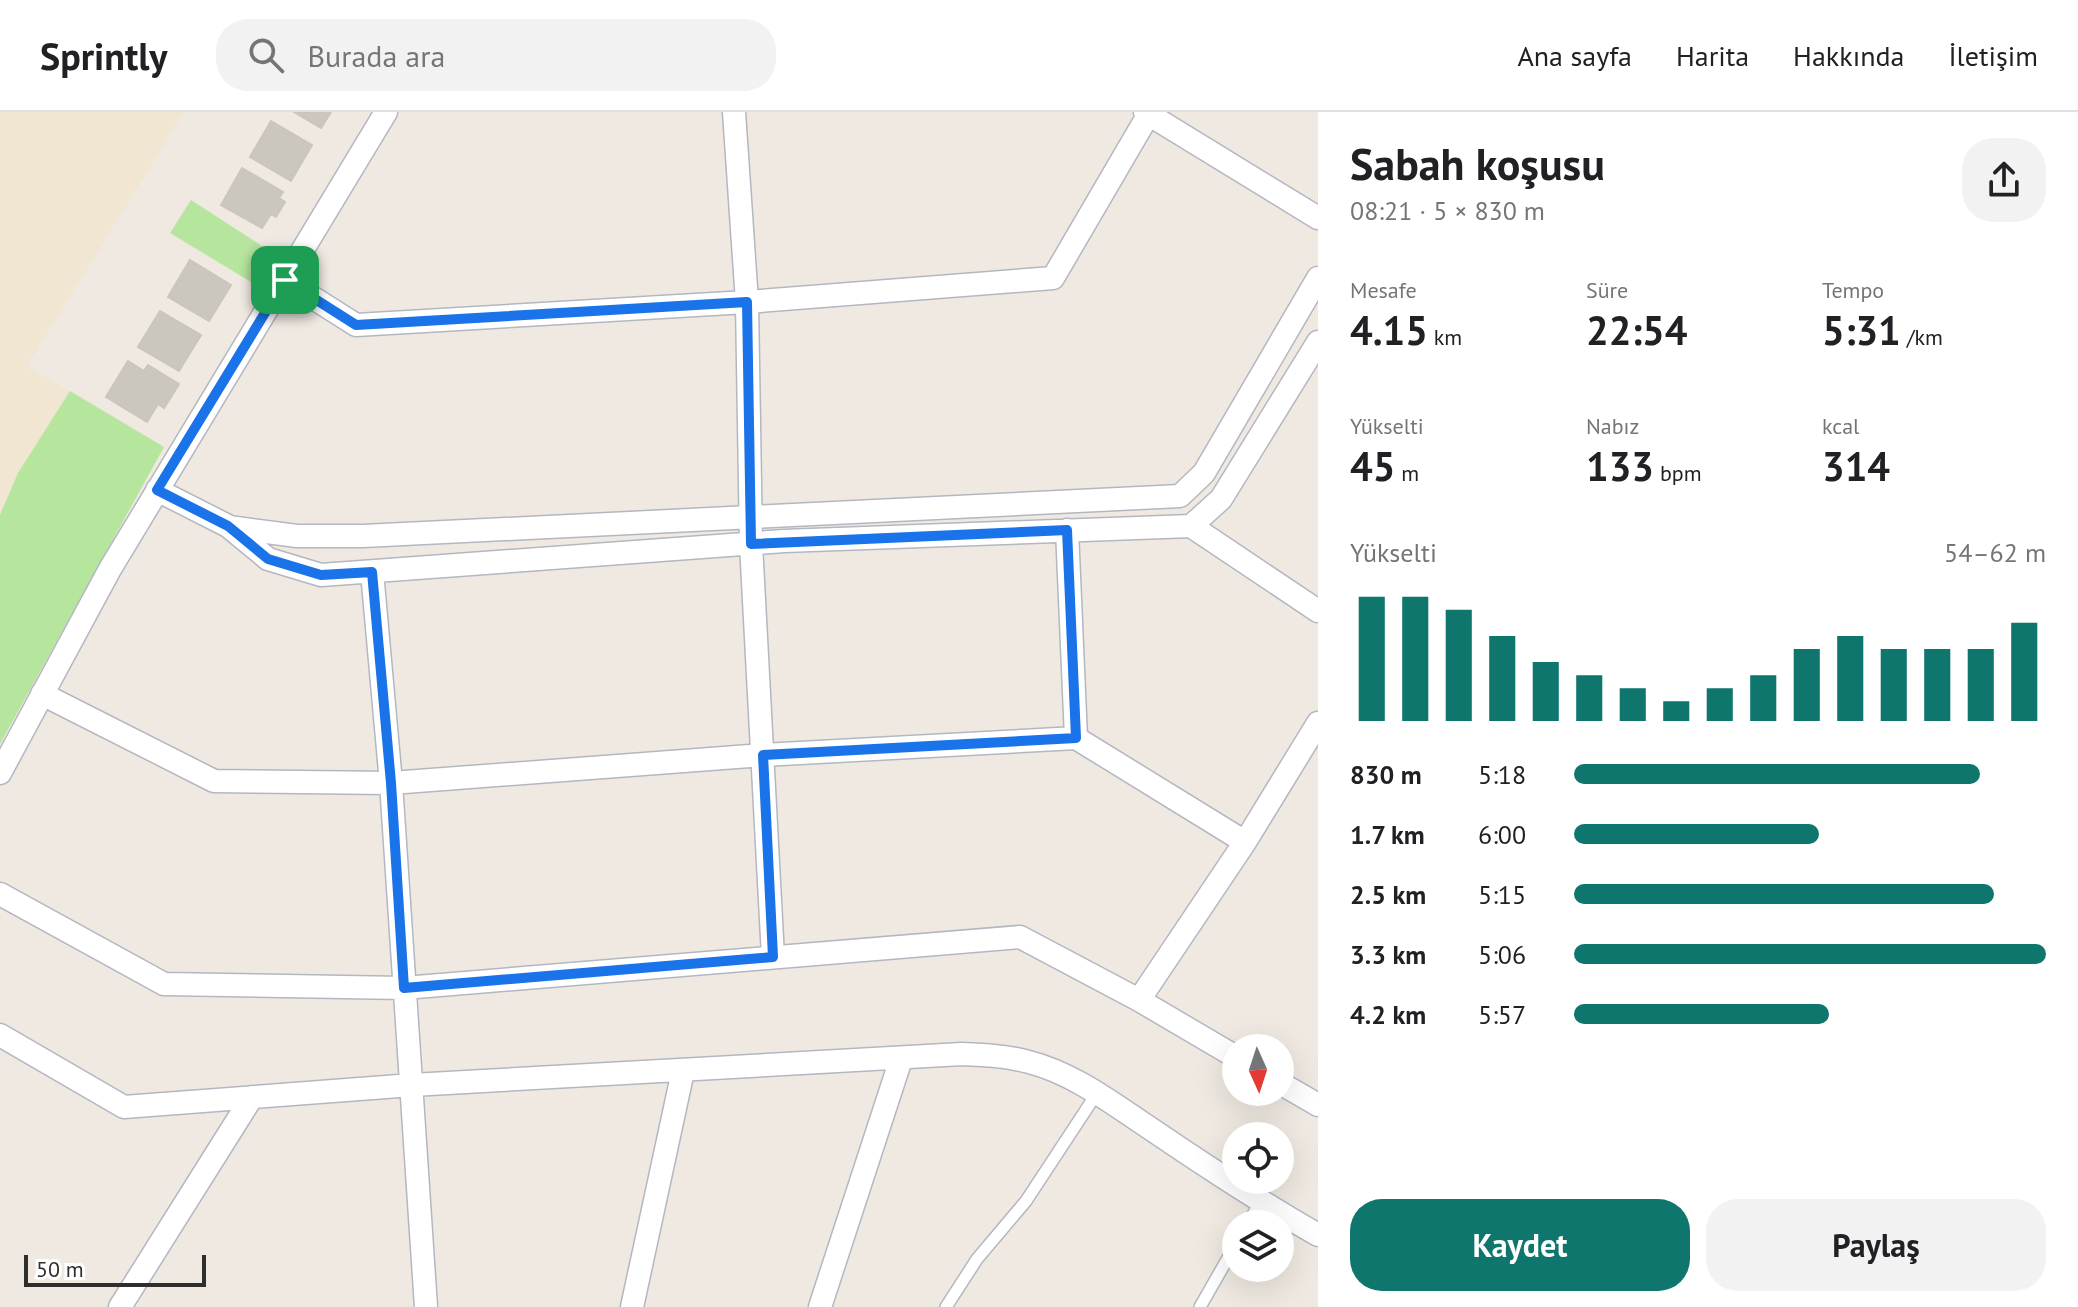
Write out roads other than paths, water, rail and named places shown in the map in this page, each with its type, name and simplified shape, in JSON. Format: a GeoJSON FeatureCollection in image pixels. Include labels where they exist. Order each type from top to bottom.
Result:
{"type":"FeatureCollection","features":[{"type":"Feature","properties":{"kind":"street"},"geometry":{"type":"LineString","coordinates":[[0,773],[89,606],[386,112]]}},
{"type":"Feature","properties":{"kind":"street"},"geometry":{"type":"LineString","coordinates":[[734,112],[747,302],[751,544],[773,957]]}},
{"type":"Feature","properties":{"kind":"street"},"geometry":{"type":"LineString","coordinates":[[285,280],[356,325],[747,302],[1053,278],[1148,113],[1318,218]]}},
{"type":"Feature","properties":{"kind":"street"},"geometry":{"type":"LineString","coordinates":[[228,526],[297,536],[363,536],[1180,496],[1204,473],[1318,278]]}},
{"type":"Feature","properties":{"kind":"street"},"geometry":{"type":"LineString","coordinates":[[1191,526],[1221,499],[1318,342]]}},
{"type":"Feature","properties":{"kind":"street"},"geometry":{"type":"LineString","coordinates":[[157,490],[228,526],[268,559],[321,575],[751,544],[1191,526],[1318,611]]}},
{"type":"Feature","properties":{"kind":"street"},"geometry":{"type":"LineString","coordinates":[[1067,530],[1076,738]]}},
{"type":"Feature","properties":{"kind":"street"},"geometry":{"type":"LineString","coordinates":[[372,572],[391,783],[426,1307]]}},
{"type":"Feature","properties":{"kind":"street"},"geometry":{"type":"LineString","coordinates":[[42,694],[214,781],[391,783],[763,755],[1076,738],[1245,842]]}},
{"type":"Feature","properties":{"kind":"street"},"geometry":{"type":"LineString","coordinates":[[1139,1000],[1245,842],[1318,723]]}},
{"type":"Feature","properties":{"kind":"street"},"geometry":{"type":"LineString","coordinates":[[0,894],[164,984],[404,988],[1020,937],[1139,1000],[1222,1049]]}},
{"type":"Feature","properties":{"kind":"street"},"geometry":{"type":"LineString","coordinates":[[0,1035],[124,1107],[412,1085],[962,1054],[998,1056],[1030,1062],[1063,1074],[1097,1093],[1260,1202],[1318,1235]]}},
{"type":"Feature","properties":{"kind":"street"},"geometry":{"type":"LineString","coordinates":[[820,1307],[901,1059]]}},
{"type":"Feature","properties":{"kind":"street"},"geometry":{"type":"LineString","coordinates":[[632,1307],[683,1071]]}},
{"type":"Feature","properties":{"kind":"street"},"geometry":{"type":"LineString","coordinates":[[1294,1091],[1318,1105]]}},
{"type":"Feature","properties":{"kind":"street"},"geometry":{"type":"LineString","coordinates":[[120,1307],[252,1097]]}},
{"type":"Feature","properties":{"kind":"lane"},"geometry":{"type":"LineString","coordinates":[[946,1307],[977,1259],[1026,1201],[1097,1093]]}},
{"type":"Feature","properties":{"kind":"lane"},"geometry":{"type":"LineString","coordinates":[[1256,1210],[1260,1202]]}},
{"type":"Feature","properties":{"kind":"lane"},"geometry":{"type":"LineString","coordinates":[[1200,1307],[1222,1268]]}}]}
